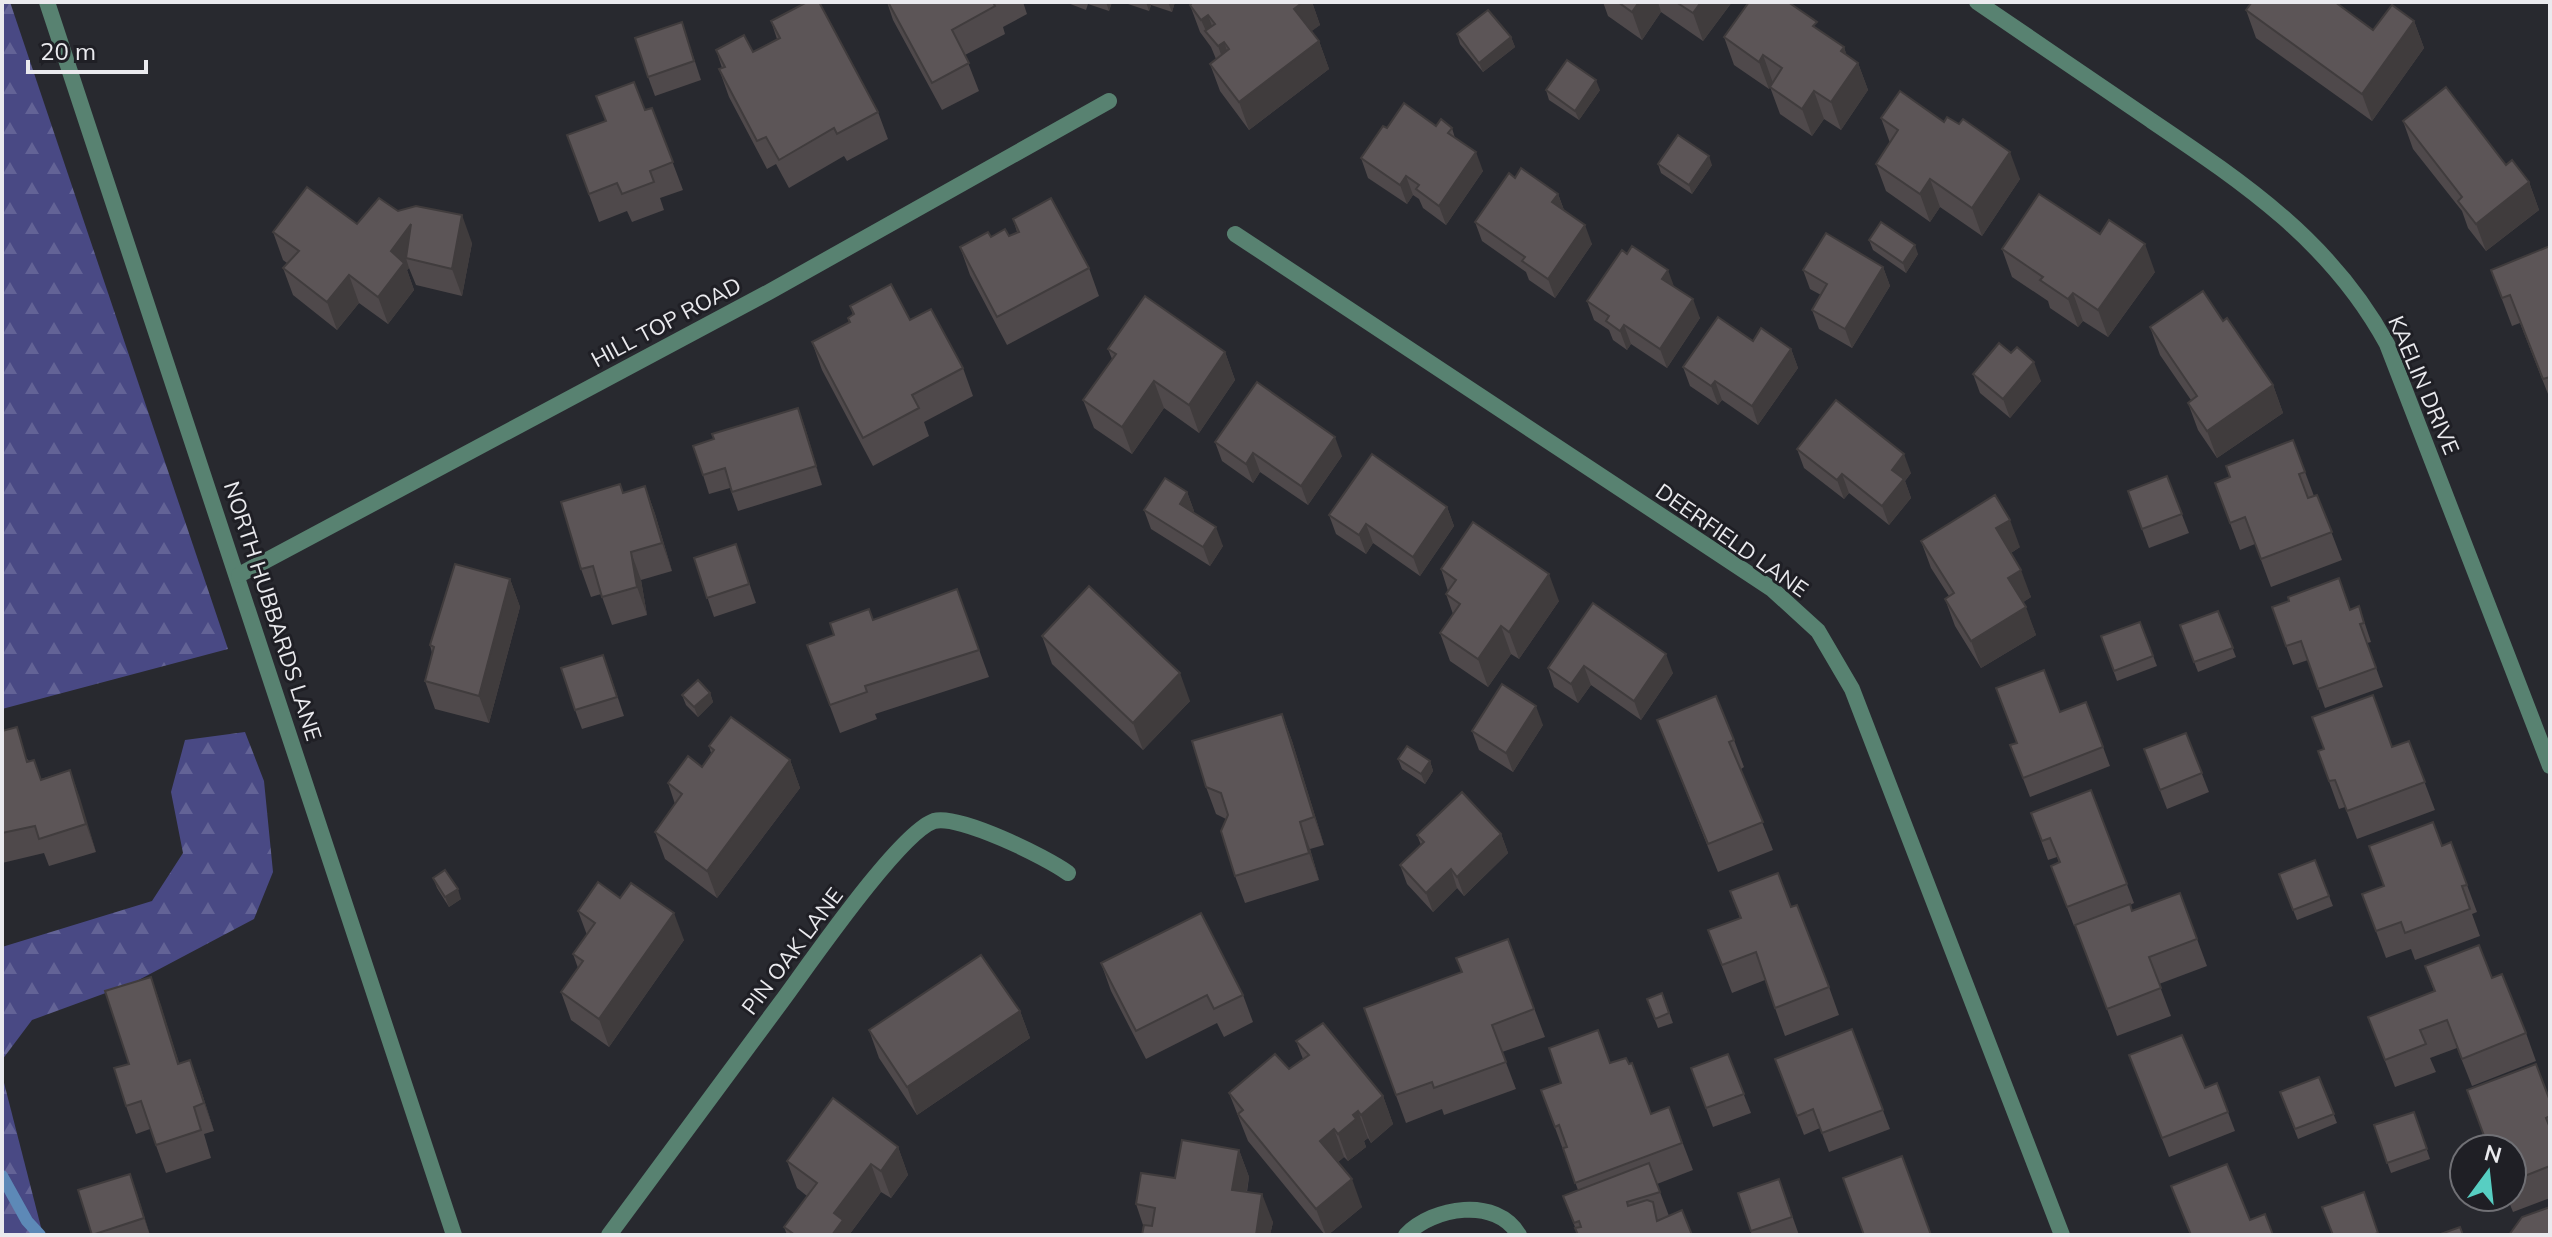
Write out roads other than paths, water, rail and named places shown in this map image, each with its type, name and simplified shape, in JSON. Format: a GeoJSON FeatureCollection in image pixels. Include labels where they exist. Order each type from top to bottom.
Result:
{"type":"FeatureCollection","features":[{"type":"Feature","properties":{"kind":"street","name":"NORTH HUBBARDS LANE"},"geometry":{"type":"LineString","coordinates":[[47,2],[239,575],[454,1235]]}},
{"type":"Feature","properties":{"kind":"street","name":"KAELIN DRIVE"},"geometry":{"type":"LineString","coordinates":[[1977,2],[2226,171],[2296,227],[2340,273],[2387,344],[2550,766]]}},
{"type":"Feature","properties":{"kind":"street","name":"HILL TOP ROAD"},"geometry":{"type":"LineString","coordinates":[[239,575],[769,292],[1109,101]]}},
{"type":"Feature","properties":{"kind":"street","name":"DEERFIELD LANE"},"geometry":{"type":"LineString","coordinates":[[1235,234],[1772,589],[1818,631],[1852,689],[2062,1235]]}},
{"type":"Feature","properties":{"kind":"street","name":"PIN OAK LANE"},"geometry":{"type":"LineString","coordinates":[[609,1235],[853,904],[906,844],[932,822],[946,820],[1022,846],[1068,873]]}},
{"type":"Feature","properties":{"kind":"street"},"geometry":{"type":"LineString","coordinates":[[1406,1235],[1442,1213],[1465,1209],[1492,1214],[1514,1226],[1519,1235]]}},
{"type":"Feature","properties":{"kind":"waterway"},"geometry":{"type":"LineString","coordinates":[[2,1176],[27,1221],[40,1235]]}}]}
